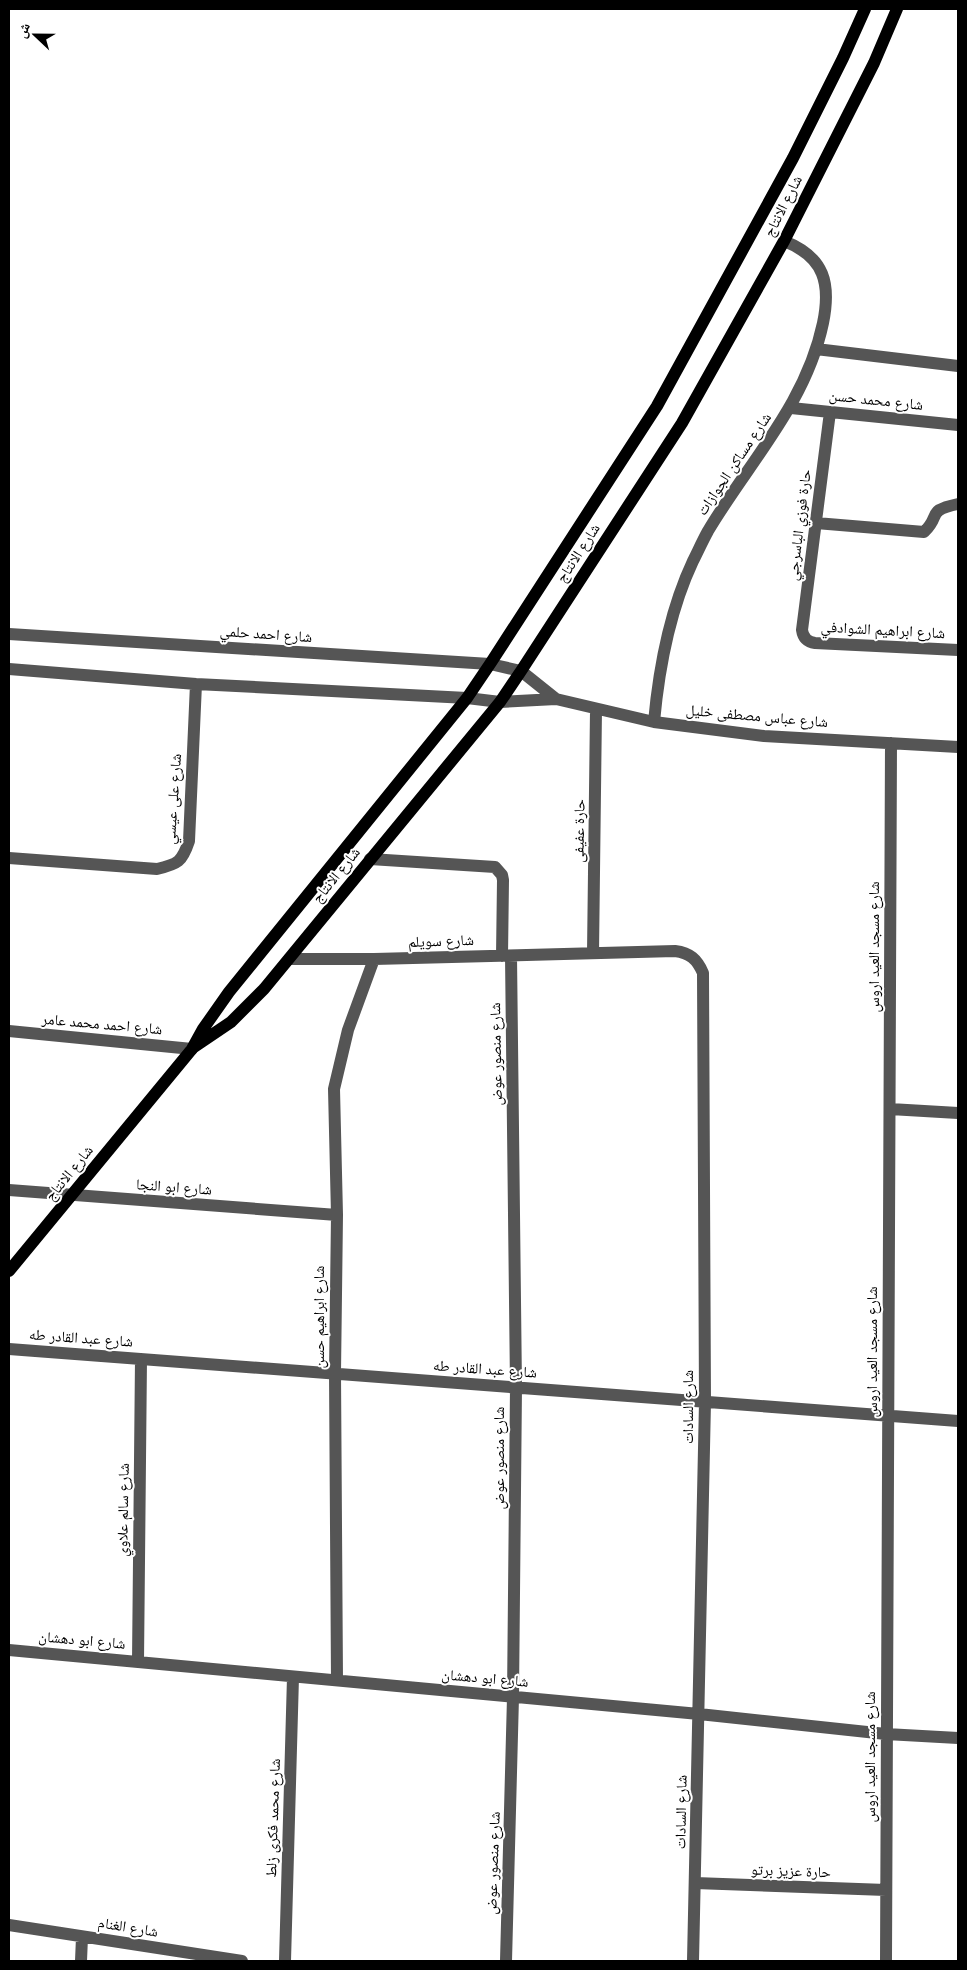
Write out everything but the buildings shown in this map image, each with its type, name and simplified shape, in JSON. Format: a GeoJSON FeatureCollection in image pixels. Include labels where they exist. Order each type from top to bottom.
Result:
{"type":"FeatureCollection","features":[{"type":"Feature","properties":{"kind":"main road","name":"شارع الانتاج"},"geometry":{"type":"LineString","coordinates":[[9,1271],[192,1049],[229,992],[467,698],[657,406],[793,158],[843,58],[865,9]]}},
{"type":"Feature","properties":{"kind":"main road","name":"شارع الانتاج"},"geometry":{"type":"LineString","coordinates":[[192,1049],[212,1036],[249,1006],[500,702],[521,672],[682,423],[784,242],[874,63],[897,9]]}},
{"type":"Feature","properties":{"kind":"street","name":"شارع مساكن الجوازات"},"geometry":{"type":"LineString","coordinates":[[654,722],[662,658],[670,626],[693,562],[708,531],[791,408],[816,349],[826,307],[827,293],[824,279],[818,266],[809,255],[798,246],[784,242]]}},
{"type":"Feature","properties":{"kind":"street"},"geometry":{"type":"LineString","coordinates":[[816,349],[958,366]]}},
{"type":"Feature","properties":{"kind":"street","name":"شارع محمد حسن"},"geometry":{"type":"LineString","coordinates":[[791,408],[958,425]]}},
{"type":"Feature","properties":{"kind":"street","name":"حارة فوزي الباسرجي"},"geometry":{"type":"LineString","coordinates":[[808,640],[802,630],[830,412]]}},
{"type":"Feature","properties":{"kind":"street"},"geometry":{"type":"LineString","coordinates":[[816,523],[924,532],[936,512],[942,507],[958,504]]}},
{"type":"Feature","properties":{"kind":"street","name":"شارع احمد حلمي"},"geometry":{"type":"LineString","coordinates":[[9,634],[490,664],[521,672]]}},
{"type":"Feature","properties":{"kind":"street","name":"شارع ابراهيم الشوادفي"},"geometry":{"type":"LineString","coordinates":[[808,640],[815,644],[958,650]]}},
{"type":"Feature","properties":{"kind":"street"},"geometry":{"type":"LineString","coordinates":[[9,669],[196,684],[467,698],[500,702]]}},
{"type":"Feature","properties":{"kind":"street","name":"شارع عباس مصطفى خليل"},"geometry":{"type":"LineString","coordinates":[[521,672],[556,699]]}},
{"type":"Feature","properties":{"kind":"street","name":"شارع على عيسي"},"geometry":{"type":"LineString","coordinates":[[9,858],[157,869],[172,865],[184,857],[189,842],[196,684]]}},
{"type":"Feature","properties":{"kind":"street","name":"شارع عباس مصطفى خليل"},"geometry":{"type":"LineString","coordinates":[[500,702],[556,699],[596,710],[654,722],[764,736],[958,747]]}},
{"type":"Feature","properties":{"kind":"street","name":"حارة عفيفى"},"geometry":{"type":"LineString","coordinates":[[593,953],[596,710]]}},
{"type":"Feature","properties":{"kind":"street","name":"شارع مسجد العيد اروس"},"geometry":{"type":"LineString","coordinates":[[886,1961],[891,743]]}},
{"type":"Feature","properties":{"kind":"street","name":"شارع منصور عوض"},"geometry":{"type":"LineString","coordinates":[[370,859],[495,867],[502,875],[503,880],[516,1387],[513,1697],[506,1961]]}},
{"type":"Feature","properties":{"kind":"street","name":"شارع السادات"},"geometry":{"type":"LineString","coordinates":[[593,953],[683,952],[696,959],[703,973],[705,1402],[694,1961]]}},
{"type":"Feature","properties":{"kind":"street","name":"شارع سويلم"},"geometry":{"type":"LineString","coordinates":[[289,959],[374,959],[593,953]]}},
{"type":"Feature","properties":{"kind":"street","name":"شارع ابراهيم حسن"},"geometry":{"type":"LineString","coordinates":[[336,1680],[335,1374],[337,1215],[334,1089],[348,1030],[374,959]]}},
{"type":"Feature","properties":{"kind":"street","name":"شارع احمد محمد عامر"},"geometry":{"type":"LineString","coordinates":[[9,1031],[192,1049]]}},
{"type":"Feature","properties":{"kind":"street"},"geometry":{"type":"LineString","coordinates":[[890,1109],[958,1113]]}},
{"type":"Feature","properties":{"kind":"street","name":"شارع ابو النجا"},"geometry":{"type":"LineString","coordinates":[[9,1190],[337,1215]]}},
{"type":"Feature","properties":{"kind":"street","name":"شارع عبد القادر طه"},"geometry":{"type":"LineString","coordinates":[[9,1349],[958,1421]]}},
{"type":"Feature","properties":{"kind":"street","name":"شارع سالم علاوي"},"geometry":{"type":"LineString","coordinates":[[138,1662],[141,1358]]}},
{"type":"Feature","properties":{"kind":"street","name":"شارع ابو دهشان"},"geometry":{"type":"LineString","coordinates":[[9,1650],[699,1714],[886,1734],[958,1738]]}},
{"type":"Feature","properties":{"kind":"street","name":"شارع محمد فكرى زلط"},"geometry":{"type":"LineString","coordinates":[[285,1961],[294,1677]]}},
{"type":"Feature","properties":{"kind":"street","name":"حارة عزيز برتو"},"geometry":{"type":"LineString","coordinates":[[695,1883],[886,1890]]}},
{"type":"Feature","properties":{"kind":"street","name":"شارع الغنام"},"geometry":{"type":"LineString","coordinates":[[9,1925],[242,1961]]}},
{"type":"Feature","properties":{"kind":"street"},"geometry":{"type":"LineString","coordinates":[[81,1961],[82,1937]]}}]}
